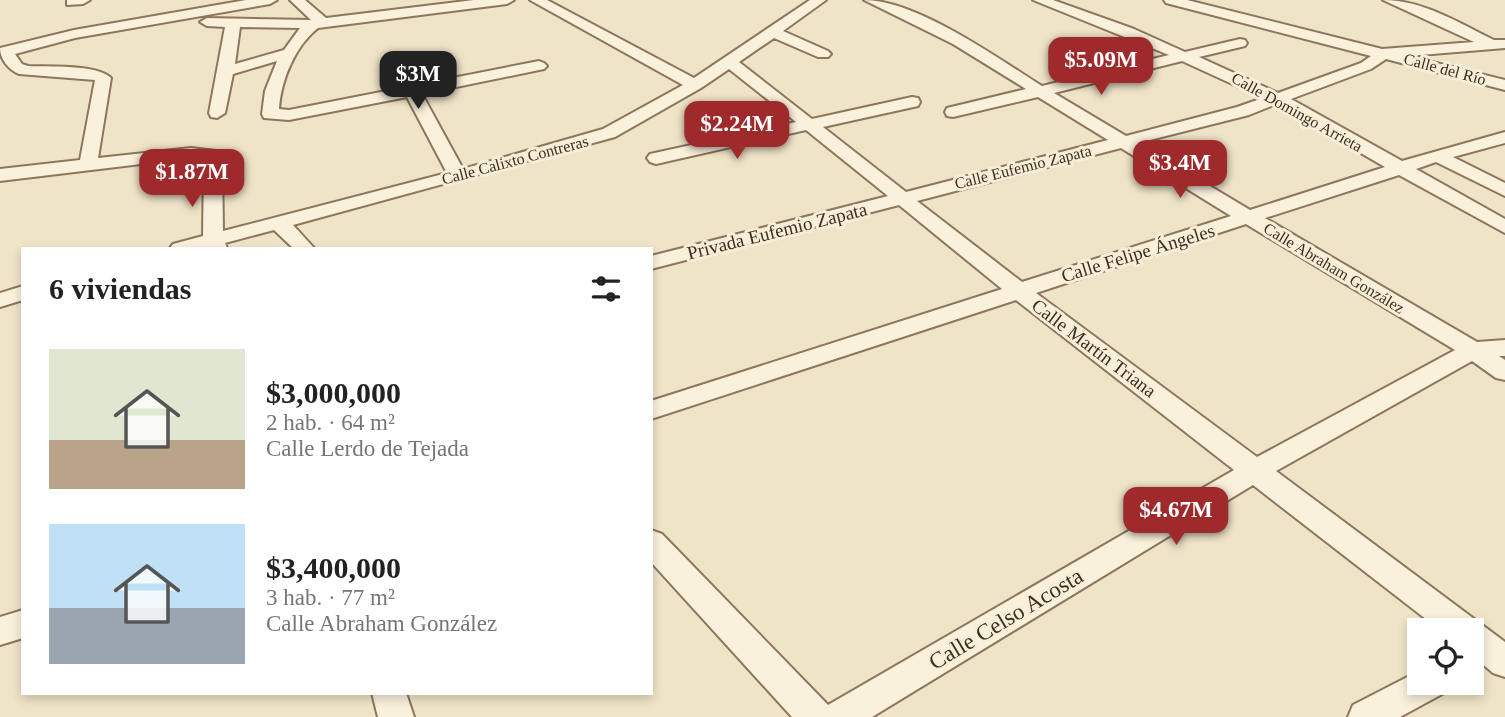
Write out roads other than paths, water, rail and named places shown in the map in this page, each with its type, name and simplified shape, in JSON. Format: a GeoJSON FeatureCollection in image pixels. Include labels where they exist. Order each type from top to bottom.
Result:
{"type":"FeatureCollection","features":[{"type":"Feature","properties":{"kind":"street"},"geometry":{"type":"LineString","coordinates":[[88,165],[103,78],[91,74],[25,71],[16,67],[3,52],[63,36],[270,0]]}},
{"type":"Feature","properties":{"kind":"street"},"geometry":{"type":"LineString","coordinates":[[297,0],[318,23]]}},
{"type":"Feature","properties":{"kind":"street"},"geometry":{"type":"LineString","coordinates":[[151,21],[318,23],[507,0]]}},
{"type":"Feature","properties":{"kind":"street"},"geometry":{"type":"LineString","coordinates":[[537,0],[695,85]]}},
{"type":"Feature","properties":{"kind":"street","name":"Calle Calixto Contreras"},"geometry":{"type":"LineString","coordinates":[[189,247],[215,244],[278,222],[458,177],[609,133],[695,85],[819,0]]}},
{"type":"Feature","properties":{"kind":"street","name":"Calle Abraham González"},"geometry":{"type":"LineString","coordinates":[[871,0],[925,23],[1042,91],[1473,349],[1505,372]]}},
{"type":"Feature","properties":{"kind":"street","name":"Calle Domingo Arrieta"},"geometry":{"type":"LineString","coordinates":[[1040,0],[1190,57],[1279,99],[1505,227]]}},
{"type":"Feature","properties":{"kind":"street"},"geometry":{"type":"LineString","coordinates":[[1171,0],[1376,59],[1492,99]]}},
{"type":"Feature","properties":{"kind":"street"},"geometry":{"type":"LineString","coordinates":[[1390,0],[1498,44]]}},
{"type":"Feature","properties":{"kind":"street"},"geometry":{"type":"LineString","coordinates":[[218,113],[233,23]]}},
{"type":"Feature","properties":{"kind":"street"},"geometry":{"type":"LineString","coordinates":[[318,23],[305,31],[289,53],[269,112],[273,116],[289,116],[413,93],[540,66]]}},
{"type":"Feature","properties":{"kind":"street"},"geometry":{"type":"LineString","coordinates":[[771,31],[823,54]]}},
{"type":"Feature","properties":{"kind":"street"},"geometry":{"type":"LineString","coordinates":[[953,113],[1240,43]]}},
{"type":"Feature","properties":{"kind":"street"},"geometry":{"type":"LineString","coordinates":[[1376,59],[1498,44]]}},
{"type":"Feature","properties":{"kind":"street"},"geometry":{"type":"LineString","coordinates":[[226,71],[289,53]]}},
{"type":"Feature","properties":{"kind":"street","name":"Calle del Río"},"geometry":{"type":"LineString","coordinates":[[1376,59],[1505,85]]}},
{"type":"Feature","properties":{"kind":"street","name":"Calle Eufemio Zapata"},"geometry":{"type":"LineString","coordinates":[[902,198],[1222,117],[1279,99],[1376,59]]}},
{"type":"Feature","properties":{"kind":"street","name":"Calle Martín Triana"},"geometry":{"type":"LineString","coordinates":[[729,61],[1018,290],[1448,618]]}},
{"type":"Feature","properties":{"kind":"street"},"geometry":{"type":"LineString","coordinates":[[413,93],[458,177]]}},
{"type":"Feature","properties":{"kind":"street"},"geometry":{"type":"LineString","coordinates":[[656,158],[912,102]]}},
{"type":"Feature","properties":{"kind":"street","name":"Calle Felipe Ángeles"},"geometry":{"type":"LineString","coordinates":[[653,409],[1437,156],[1505,137]]}},
{"type":"Feature","properties":{"kind":"street"},"geometry":{"type":"LineString","coordinates":[[0,175],[191,153],[210,155],[213,160],[215,244]]}},
{"type":"Feature","properties":{"kind":"street"},"geometry":{"type":"LineString","coordinates":[[1437,156],[1505,190]]}},
{"type":"Feature","properties":{"kind":"street","name":"Privada Eufemio Zapata"},"geometry":{"type":"LineString","coordinates":[[653,262],[902,198]]}},
{"type":"Feature","properties":{"kind":"street"},"geometry":{"type":"LineString","coordinates":[[278,222],[303,247]]}},
{"type":"Feature","properties":{"kind":"street"},"geometry":{"type":"LineString","coordinates":[[0,300],[21,294]]}},
{"type":"Feature","properties":{"kind":"street","name":"Calle Celso Acosta"},"geometry":{"type":"LineString","coordinates":[[840,717],[1254,471],[1473,349],[1505,348]]}},
{"type":"Feature","properties":{"kind":"street"},"geometry":{"type":"LineString","coordinates":[[653,544],[815,717]]}},
{"type":"Feature","properties":{"kind":"street"},"geometry":{"type":"LineString","coordinates":[[0,631],[21,625]]}},
{"type":"Feature","properties":{"kind":"street"},"geometry":{"type":"LineString","coordinates":[[390,695],[396,717]]}},
{"type":"Feature","properties":{"kind":"street"},"geometry":{"type":"LineString","coordinates":[[1366,717],[1408,695]]}}]}
